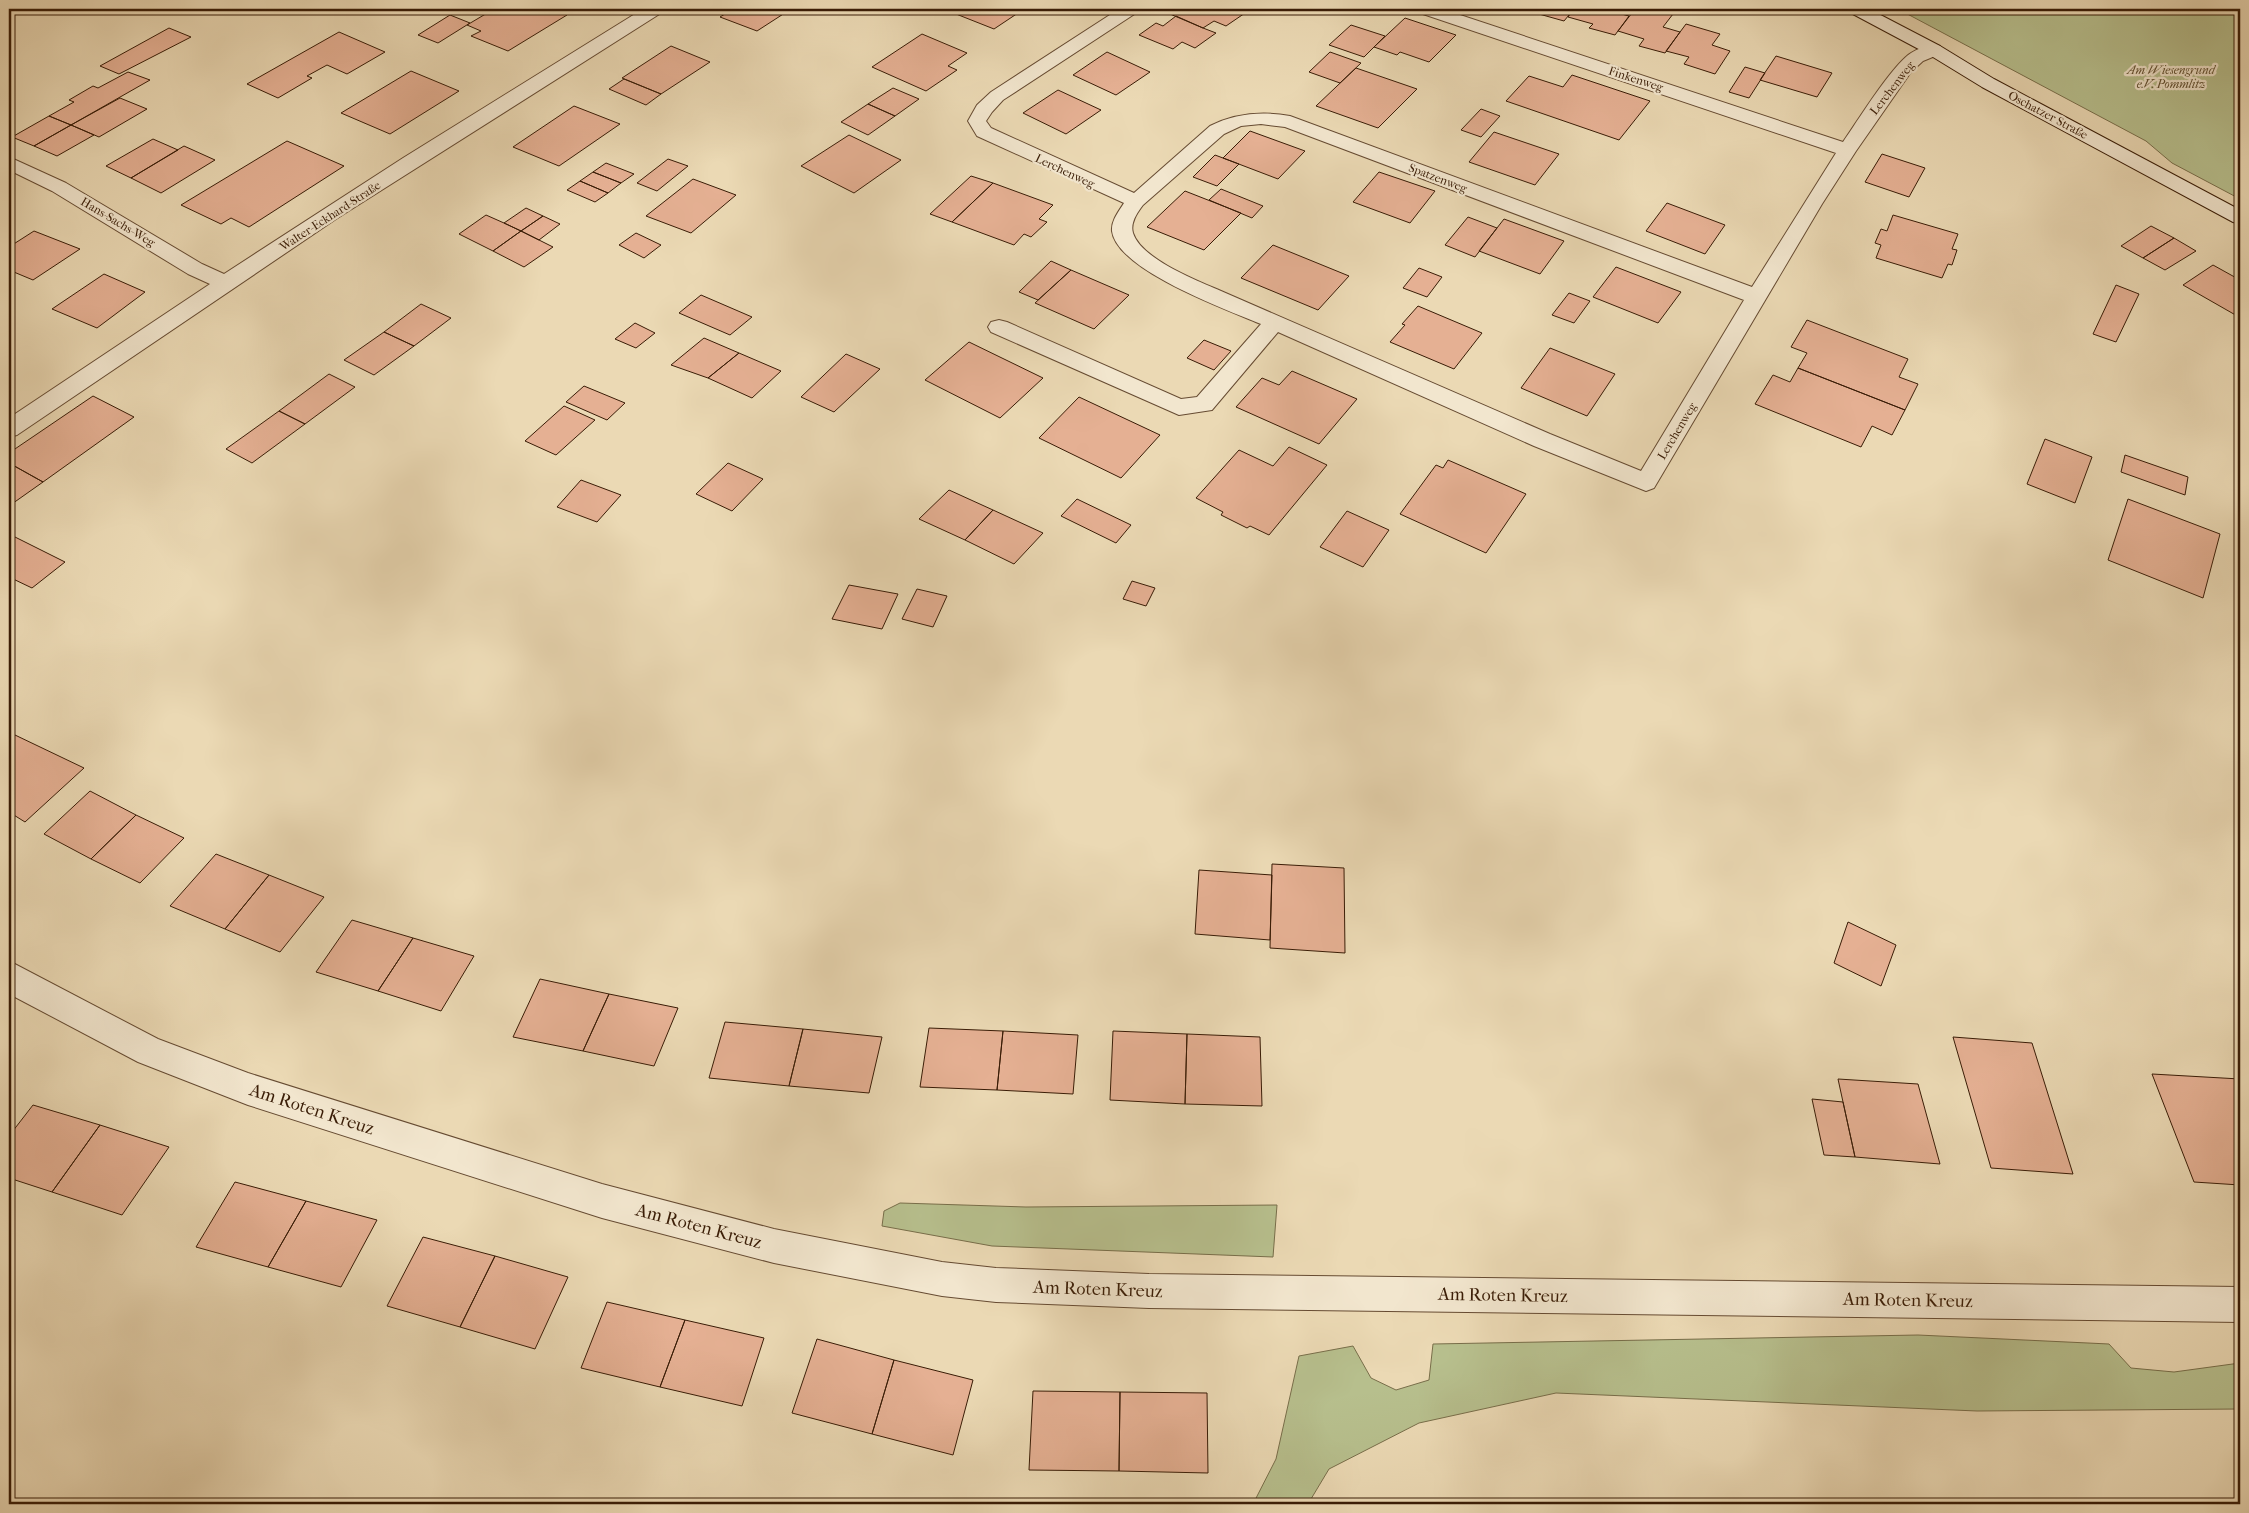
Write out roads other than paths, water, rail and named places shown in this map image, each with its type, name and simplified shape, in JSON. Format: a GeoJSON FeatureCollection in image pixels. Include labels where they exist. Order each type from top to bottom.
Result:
{"type":"FeatureCollection","features":[{"type":"Feature","properties":{"kind":"street","name":"Walter-Eckhard-Straße"},"geometry":{"type":"LineString","coordinates":[[9,429],[226,283],[481,118],[655,9]]}},
{"type":"Feature","properties":{"kind":"street","name":"Lerchenweg"},"geometry":{"type":"LineString","coordinates":[[1130,9],[997,96],[984,109],[977,121],[984,132],[1110,191],[1136,201],[1125,214],[1122,232],[1129,247],[1143,260],[1161,272],[1542,440],[1646,482],[1812,204],[1847,150],[1905,68],[1917,57],[1934,50]]}},
{"type":"Feature","properties":{"kind":"street","name":"Finkenweg"},"geometry":{"type":"LineString","coordinates":[[1426,9],[1847,150]]}},
{"type":"Feature","properties":{"kind":"street","name":"Oschatzer Straße"},"geometry":{"type":"LineString","coordinates":[[1857,9],[1934,50],[1988,83],[2240,218]]}},
{"type":"Feature","properties":{"kind":"street","name":"Spatzenweg"},"geometry":{"type":"LineString","coordinates":[[1136,201],[1217,130],[1232,122],[1249,118],[1269,118],[1299,126],[1758,297]]}},
{"type":"Feature","properties":{"kind":"street","name":"Hans-Sachs-Weg"},"geometry":{"type":"LineString","coordinates":[[9,163],[59,187],[195,269],[226,283]]}},
{"type":"Feature","properties":{"kind":"street"},"geometry":{"type":"LineString","coordinates":[[999,327],[1179,407],[1204,404],[1275,322]]}},
{"type":"Feature","properties":{"kind":"street","name":"Am Roten Kreuz"},"geometry":{"type":"LineString","coordinates":[[9,975],[24,986],[149,1050],[248,1089],[602,1200],[774,1246],[942,1279],[996,1285],[1159,1291],[2240,1305]]}},
{"type":"Feature","properties":{"kind":"park label","name":"Am Wiesengrund e.V. Pommlitz"},"geometry":{"type":"Point","coordinates":[2171,77]}}]}
